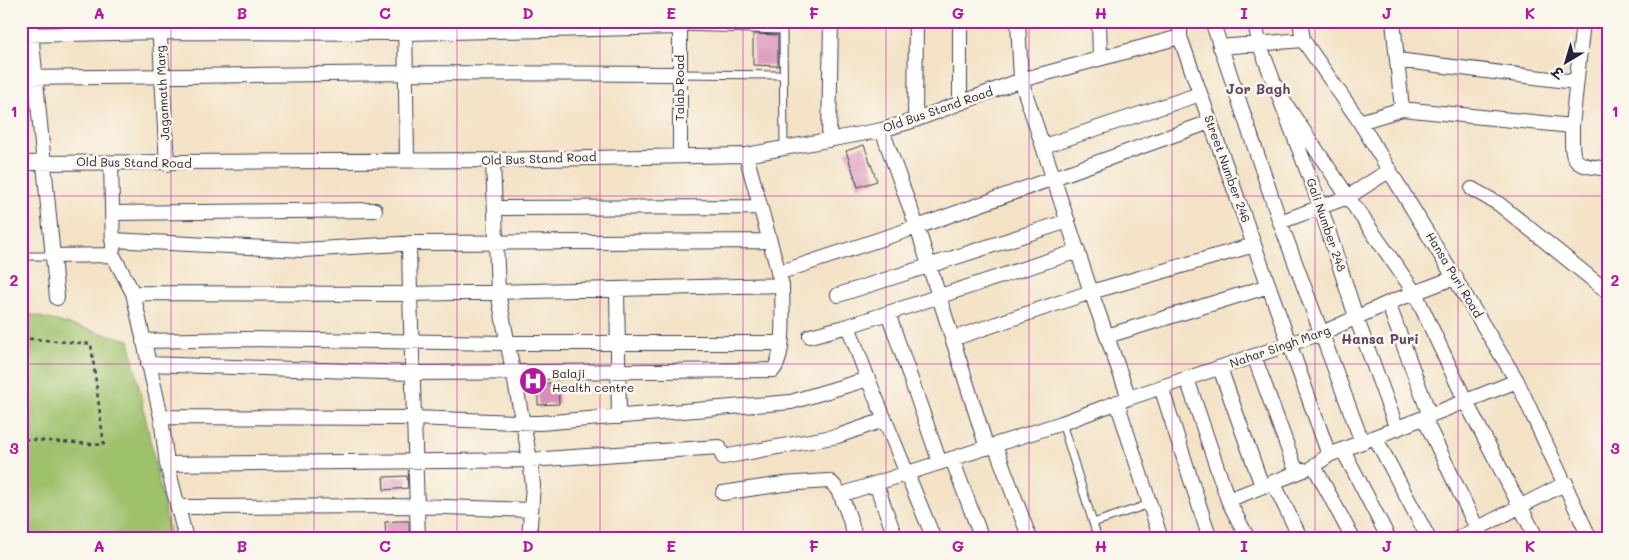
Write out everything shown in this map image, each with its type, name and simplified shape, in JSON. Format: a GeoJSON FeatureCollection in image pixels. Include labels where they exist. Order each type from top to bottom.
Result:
{"type":"FeatureCollection","features":[{"type":"Feature","properties":{"kind":"street"},"geometry":{"type":"LineString","coordinates":[[829,140],[832,21]]}},
{"type":"Feature","properties":{"kind":"street"},"geometry":{"type":"LineString","coordinates":[[915,120],[916,21]]}},
{"type":"Feature","properties":{"kind":"street"},"geometry":{"type":"LineString","coordinates":[[960,21],[960,103]]}},
{"type":"Feature","properties":{"kind":"street"},"geometry":{"type":"LineString","coordinates":[[1018,21],[1021,80],[1107,336],[1150,504],[1161,539]]}},
{"type":"Feature","properties":{"kind":"street"},"geometry":{"type":"LineString","coordinates":[[1099,21],[1100,58]]}},
{"type":"Feature","properties":{"kind":"street","name":"Street Number 246"},"geometry":{"type":"LineString","coordinates":[[1180,21],[1180,37],[1291,344],[1329,456]]}},
{"type":"Feature","properties":{"kind":"street"},"geometry":{"type":"LineString","coordinates":[[1212,21],[1280,222],[1322,333],[1369,440],[1429,539]]}},
{"type":"Feature","properties":{"kind":"street","name":"Gali Number 248"},"geometry":{"type":"LineString","coordinates":[[1255,21],[1259,43],[1320,206],[1356,317],[1397,429]]}},
{"type":"Feature","properties":{"kind":"street","name":"Hansa Puri Road"},"geometry":{"type":"LineString","coordinates":[[1300,21],[1303,40],[1360,122],[1456,277],[1517,381],[1566,483],[1590,539]]}},
{"type":"Feature","properties":{"kind":"street"},"geometry":{"type":"LineString","coordinates":[[1393,21],[1402,109]]}},
{"type":"Feature","properties":{"kind":"street"},"geometry":{"type":"LineString","coordinates":[[1582,21],[1575,82],[1572,151],[1575,161],[1580,166],[1608,169]]}},
{"type":"Feature","properties":{"kind":"street"},"geometry":{"type":"LineString","coordinates":[[56,298],[45,162],[28,78],[28,30],[159,27],[680,24]]}},
{"type":"Feature","properties":{"kind":"street","name":"Talab Road"},"geometry":{"type":"LineString","coordinates":[[680,24],[680,155]]}},
{"type":"Feature","properties":{"kind":"street","name":"Jagannath Marg"},"geometry":{"type":"LineString","coordinates":[[159,27],[167,164]]}},
{"type":"Feature","properties":{"kind":"street"},"geometry":{"type":"LineString","coordinates":[[406,27],[407,161]]}},
{"type":"Feature","properties":{"kind":"street"},"geometry":{"type":"LineString","coordinates":[[1021,80],[1180,37]]}},
{"type":"Feature","properties":{"kind":"street"},"geometry":{"type":"LineString","coordinates":[[1220,47],[1303,40]]}},
{"type":"Feature","properties":{"kind":"street"},"geometry":{"type":"LineString","coordinates":[[1397,60],[1575,82]]}},
{"type":"Feature","properties":{"kind":"street"},"geometry":{"type":"LineString","coordinates":[[28,78],[407,73],[679,74]]}},
{"type":"Feature","properties":{"kind":"street","name":"Old Bus Stand Road"},"geometry":{"type":"LineString","coordinates":[[21,163],[167,164],[493,160],[746,154],[882,130],[915,120],[1021,80]]}},
{"type":"Feature","properties":{"kind":"street"},"geometry":{"type":"LineString","coordinates":[[1278,92],[1415,293],[1466,402],[1522,505],[1537,539]]}},
{"type":"Feature","properties":{"kind":"street"},"geometry":{"type":"LineString","coordinates":[[1044,146],[1200,94]]}},
{"type":"Feature","properties":{"kind":"street"},"geometry":{"type":"LineString","coordinates":[[1360,122],[1402,109],[1572,126]]}},
{"type":"Feature","properties":{"kind":"street"},"geometry":{"type":"LineString","coordinates":[[133,292],[498,293],[617,290],[780,279],[916,227],[1210,122]]}},
{"type":"Feature","properties":{"kind":"street"},"geometry":{"type":"LineString","coordinates":[[882,130],[952,339],[991,446],[1030,539]]}},
{"type":"Feature","properties":{"kind":"street"},"geometry":{"type":"LineString","coordinates":[[148,364],[412,373],[773,370],[777,364],[781,343],[780,279],[746,154]]}},
{"type":"Feature","properties":{"kind":"street"},"geometry":{"type":"LineString","coordinates":[[493,160],[498,242],[498,293],[530,460],[533,486],[530,539]]}},
{"type":"Feature","properties":{"kind":"street"},"geometry":{"type":"LineString","coordinates":[[111,164],[113,255],[133,292],[161,417],[167,464],[186,539]]}},
{"type":"Feature","properties":{"kind":"street"},"geometry":{"type":"LineString","coordinates":[[1280,222],[1348,197],[1390,170]]}},
{"type":"Feature","properties":{"kind":"street"},"geometry":{"type":"LineString","coordinates":[[1472,189],[1499,204],[1608,292]]}},
{"type":"Feature","properties":{"kind":"street"},"geometry":{"type":"LineString","coordinates":[[496,208],[760,208]]}},
{"type":"Feature","properties":{"kind":"street"},"geometry":{"type":"LineString","coordinates":[[112,213],[375,210]]}},
{"type":"Feature","properties":{"kind":"street"},"geometry":{"type":"LineString","coordinates":[[838,295],[1068,221]]}},
{"type":"Feature","properties":{"kind":"street"},"geometry":{"type":"LineString","coordinates":[[112,240],[214,247],[302,250],[408,243],[769,241]]}},
{"type":"Feature","properties":{"kind":"street"},"geometry":{"type":"LineString","coordinates":[[408,243],[418,539]]}},
{"type":"Feature","properties":{"kind":"street"},"geometry":{"type":"LineString","coordinates":[[952,339],[1091,292],[1254,245]]}},
{"type":"Feature","properties":{"kind":"street"},"geometry":{"type":"LineString","coordinates":[[810,336],[848,326],[1078,251]]}},
{"type":"Feature","properties":{"kind":"street"},"geometry":{"type":"LineString","coordinates":[[52,256],[113,255]]}},
{"type":"Feature","properties":{"kind":"street","name":"Nahar Singh Marg"},"geometry":{"type":"LineString","coordinates":[[840,495],[1062,423],[1123,400],[1291,344],[1456,277]]}},
{"type":"Feature","properties":{"kind":"street"},"geometry":{"type":"LineString","coordinates":[[1107,336],[1269,286]]}},
{"type":"Feature","properties":{"kind":"street"},"geometry":{"type":"LineString","coordinates":[[617,290],[619,417]]}},
{"type":"Feature","properties":{"kind":"street"},"geometry":{"type":"LineString","coordinates":[[1388,303],[1427,417],[1479,533]]}},
{"type":"Feature","properties":{"kind":"street"},"geometry":{"type":"LineString","coordinates":[[888,313],[946,461],[982,539]]}},
{"type":"Feature","properties":{"kind":"street"},"geometry":{"type":"LineString","coordinates":[[848,326],[884,420],[934,539]]}},
{"type":"Feature","properties":{"kind":"street"},"geometry":{"type":"LineString","coordinates":[[143,341],[247,339],[508,343],[781,343]]}},
{"type":"Feature","properties":{"kind":"street"},"geometry":{"type":"LineString","coordinates":[[1254,356],[1297,473]]}},
{"type":"Feature","properties":{"kind":"street"},"geometry":{"type":"LineString","coordinates":[[1220,368],[1268,484],[1301,539]]}},
{"type":"Feature","properties":{"kind":"street"},"geometry":{"type":"LineString","coordinates":[[161,417],[414,418],[540,423],[791,402],[868,379]]}},
{"type":"Feature","properties":{"kind":"street"},"geometry":{"type":"LineString","coordinates":[[1187,379],[1228,500],[1248,539]]}},
{"type":"Feature","properties":{"kind":"street"},"geometry":{"type":"LineString","coordinates":[[1228,500],[1314,466],[1329,456],[1343,450],[1517,381]]}},
{"type":"Feature","properties":{"kind":"street"},"geometry":{"type":"LineString","coordinates":[[1161,387],[1210,539]]}},
{"type":"Feature","properties":{"kind":"street"},"geometry":{"type":"LineString","coordinates":[[167,464],[530,460],[718,447],[723,457],[838,436],[884,420]]}},
{"type":"Feature","properties":{"kind":"street"},"geometry":{"type":"LineString","coordinates":[[1343,450],[1390,539]]}},
{"type":"Feature","properties":{"kind":"street"},"geometry":{"type":"LineString","coordinates":[[1314,466],[1353,539]]}},
{"type":"Feature","properties":{"kind":"street"},"geometry":{"type":"LineString","coordinates":[[723,493],[783,484],[828,481],[833,483],[840,495],[856,539]]}},
{"type":"Feature","properties":{"kind":"street"},"geometry":{"type":"LineString","coordinates":[[1456,539],[1479,533],[1522,505],[1566,483]]}},
{"type":"Feature","properties":{"kind":"street"},"geometry":{"type":"LineString","coordinates":[[876,484],[896,539]]}},
{"type":"Feature","properties":{"kind":"street"},"geometry":{"type":"LineString","coordinates":[[178,507],[417,506],[531,510]]}},
{"type":"Feature","properties":{"kind":"lane"},"geometry":{"type":"LineString","coordinates":[[680,24],[783,30],[784,148]]}},
{"type":"Feature","properties":{"kind":"lane"},"geometry":{"type":"LineString","coordinates":[[679,74],[783,74]]}},
{"type":"Feature","properties":{"kind":"lane"},"geometry":{"type":"LineString","coordinates":[[21,256],[52,256]]}},
{"type":"Feature","properties":{"kind":"lane"},"geometry":{"type":"LineString","coordinates":[[1062,423],[1098,539]]}},
{"type":"Feature","properties":{"kind":"lane"},"geometry":{"type":"LineString","coordinates":[[1093,523],[1150,504]]}},
{"type":"Feature","properties":{"kind":"path"},"geometry":{"type":"LineString","coordinates":[[21,338],[91,344],[104,445],[21,438]]}},
{"type":"Feature","properties":{"kind":"green space"},"geometry":{"type":"Polygon","coordinates":[[[21,312],[129,340],[171,539],[21,539],[21,312]]]}},
{"type":"Feature","properties":{"kind":"building"},"geometry":{"type":"Polygon","coordinates":[[[753,34],[778,35],[778,66],[753,65],[753,34]]]}},
{"type":"Feature","properties":{"kind":"building"},"geometry":{"type":"Polygon","coordinates":[[[864,145],[877,181],[858,187],[846,151],[864,145]]]}},
{"type":"Feature","properties":{"kind":"building"},"geometry":{"type":"Polygon","coordinates":[[[538,383],[558,383],[559,404],[538,405],[538,383]]]}},
{"type":"Feature","properties":{"kind":"building"},"geometry":{"type":"Polygon","coordinates":[[[407,476],[408,488],[384,490],[383,477],[407,476]]]}},
{"type":"Feature","properties":{"kind":"building"},"geometry":{"type":"Polygon","coordinates":[[[409,521],[409,539],[386,538],[385,522],[409,521]]]}},
{"type":"Feature","properties":{"kind":"place","name":"Balaji Health centre"},"geometry":{"type":"Point","coordinates":[533,381]}},
{"type":"Feature","properties":{"kind":"district","name":"Jor Bagh"},"geometry":{"type":"Point","coordinates":[1258,89]}},
{"type":"Feature","properties":{"kind":"district","name":"Hansa Puri"},"geometry":{"type":"Point","coordinates":[1380,339]}}]}
